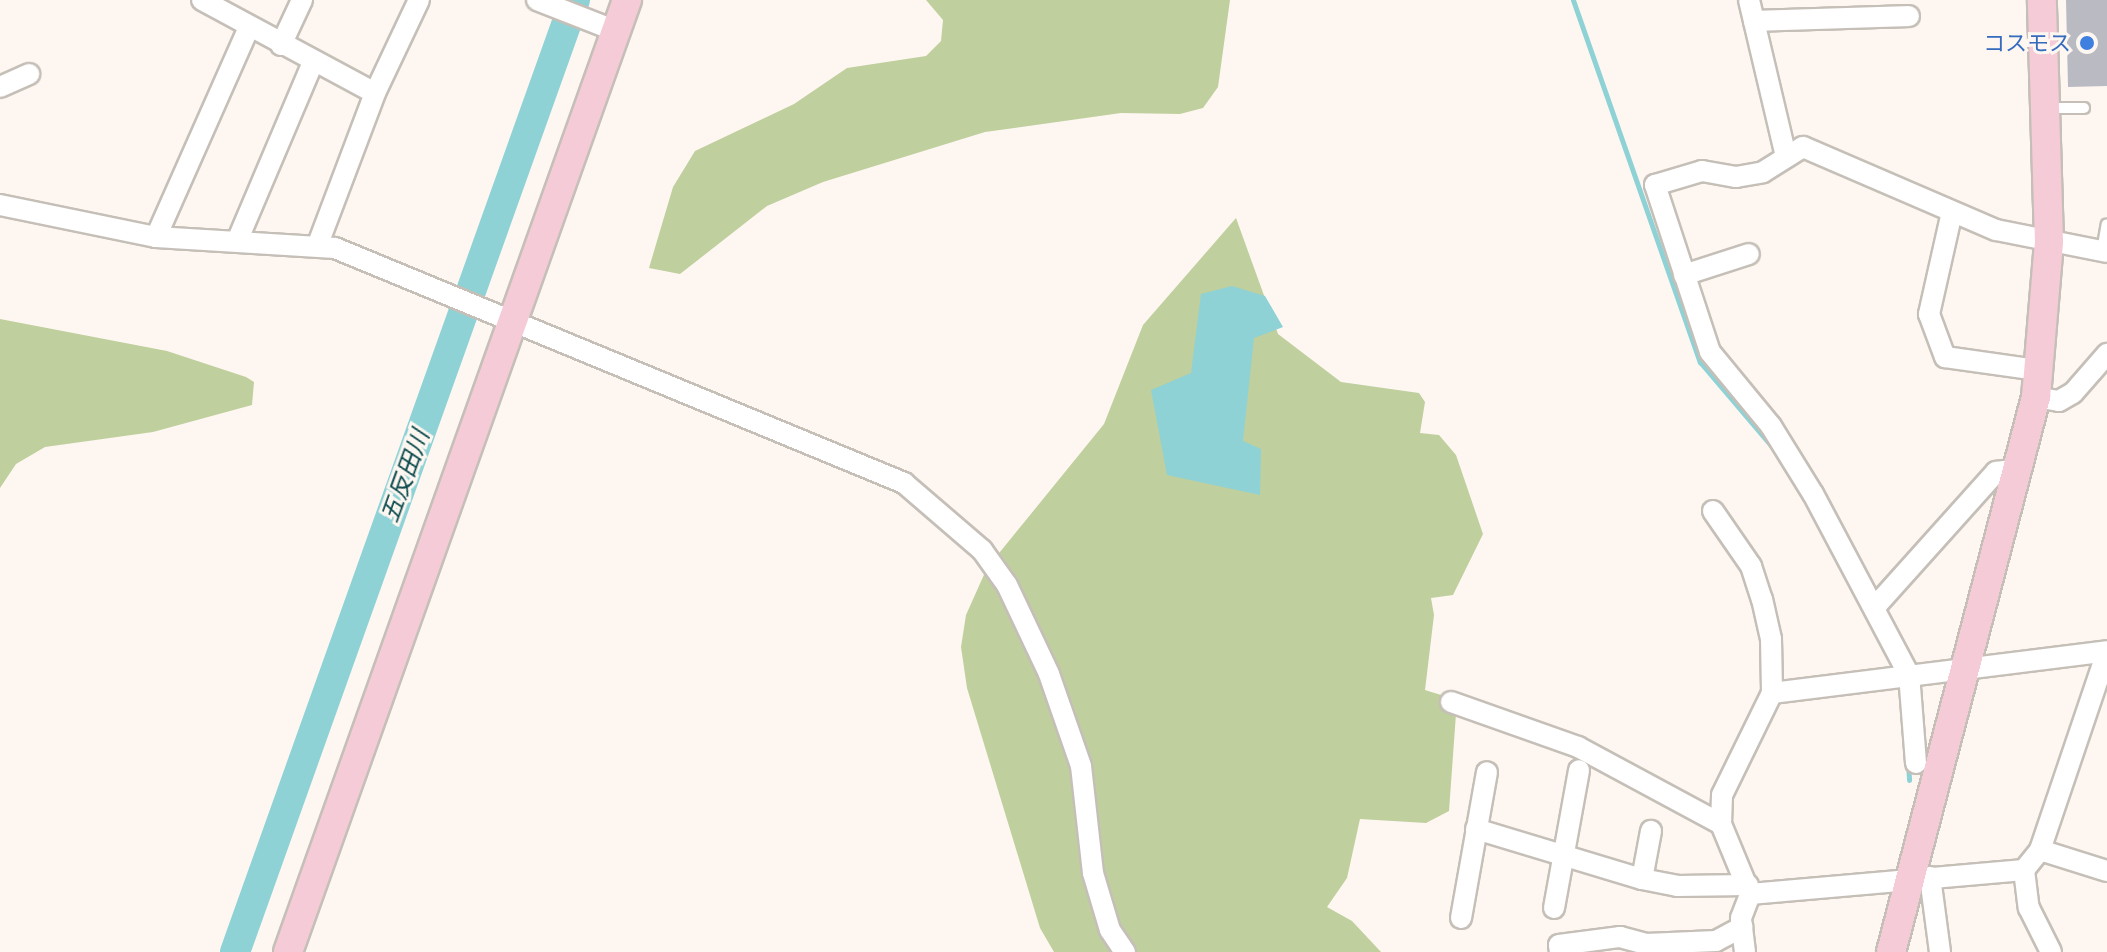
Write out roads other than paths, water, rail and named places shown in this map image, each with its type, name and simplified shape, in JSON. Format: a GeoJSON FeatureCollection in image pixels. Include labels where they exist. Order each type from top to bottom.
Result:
{"type":"FeatureCollection","features":[{"type":"Feature","properties":{"kind":"street"},"geometry":{"type":"LineString","coordinates":[[202,0],[375,93]]}},
{"type":"Feature","properties":{"kind":"street"},"geometry":{"type":"LineString","coordinates":[[281,45],[302,0]]}},
{"type":"Feature","properties":{"kind":"street"},"geometry":{"type":"LineString","coordinates":[[318,244],[375,93],[419,0]]}},
{"type":"Feature","properties":{"kind":"street"},"geometry":{"type":"LineString","coordinates":[[537,0],[616,31]]}},
{"type":"Feature","properties":{"kind":"street"},"geometry":{"type":"LineString","coordinates":[[288,952],[516,319],[627,0]]}},
{"type":"Feature","properties":{"kind":"street"},"geometry":{"type":"LineString","coordinates":[[1749,0],[1786,157]]}},
{"type":"Feature","properties":{"kind":"street"},"geometry":{"type":"LineString","coordinates":[[1891,952],[1921,878],[2037,384],[2049,242],[2042,0]]}},
{"type":"Feature","properties":{"kind":"street"},"geometry":{"type":"LineString","coordinates":[[1754,21],[1863,8],[1909,16]]}},
{"type":"Feature","properties":{"kind":"street"},"geometry":{"type":"LineString","coordinates":[[156,237],[249,27]]}},
{"type":"Feature","properties":{"kind":"street"},"geometry":{"type":"LineString","coordinates":[[238,239],[313,62]]}},
{"type":"Feature","properties":{"kind":"street"},"geometry":{"type":"LineString","coordinates":[[0,87],[29,74]]}},
{"type":"Feature","properties":{"kind":"street"},"geometry":{"type":"LineString","coordinates":[[1916,763],[1901,676],[1874,608],[1771,426],[1710,352],[1655,185],[1702,171],[1736,177],[1763,172],[1803,147],[1952,212],[2049,242],[2104,252]]}},
{"type":"Feature","properties":{"kind":"street"},"geometry":{"type":"LineString","coordinates":[[0,205],[156,237],[318,244],[516,319],[904,483],[982,550],[1007,585],[1049,674],[1081,766],[1093,873],[1110,930],[1125,952]]}},
{"type":"Feature","properties":{"kind":"street"},"geometry":{"type":"LineString","coordinates":[[1952,212],[1929,314],[1945,357],[2037,384],[2059,401],[2073,393],[2107,354]]}},
{"type":"Feature","properties":{"kind":"street"},"geometry":{"type":"LineString","coordinates":[[1684,275],[1749,254]]}},
{"type":"Feature","properties":{"kind":"street"},"geometry":{"type":"LineString","coordinates":[[1874,608],[1996,472],[2019,469]]}},
{"type":"Feature","properties":{"kind":"street"},"geometry":{"type":"LineString","coordinates":[[1713,511],[1751,566],[1771,639],[1772,693],[1722,795],[1721,824],[1749,890],[1742,927],[1745,952]]}},
{"type":"Feature","properties":{"kind":"street"},"geometry":{"type":"LineString","coordinates":[[1772,693],[2107,651],[2040,850],[2024,870],[2029,908],[2051,952]]}},
{"type":"Feature","properties":{"kind":"street"},"geometry":{"type":"LineString","coordinates":[[1451,702],[1578,747],[1721,824]]}},
{"type":"Feature","properties":{"kind":"street"},"geometry":{"type":"LineString","coordinates":[[1554,908],[1579,770]]}},
{"type":"Feature","properties":{"kind":"street"},"geometry":{"type":"LineString","coordinates":[[1461,918],[1487,772]]}},
{"type":"Feature","properties":{"kind":"street"},"geometry":{"type":"LineString","coordinates":[[1476,829],[1564,852],[1642,879],[1677,886],[1749,890],[2024,870]]}},
{"type":"Feature","properties":{"kind":"street"},"geometry":{"type":"LineString","coordinates":[[1642,879],[1651,831]]}},
{"type":"Feature","properties":{"kind":"street"},"geometry":{"type":"LineString","coordinates":[[2040,850],[2107,871]]}},
{"type":"Feature","properties":{"kind":"street"},"geometry":{"type":"LineString","coordinates":[[1921,878],[1940,952]]}},
{"type":"Feature","properties":{"kind":"street"},"geometry":{"type":"LineString","coordinates":[[1560,952],[1559,945],[1620,937],[1635,947],[1717,946],[1742,927]]}},
{"type":"Feature","properties":{"kind":"lane"},"geometry":{"type":"LineString","coordinates":[[2045,108],[2084,108]]}},
{"type":"Feature","properties":{"kind":"lane"},"geometry":{"type":"LineString","coordinates":[[2104,252],[2107,224]]}},
{"type":"Feature","properties":{"kind":"water"},"geometry":{"type":"Polygon","coordinates":[[[1232,286],[1265,296],[1283,327],[1254,338],[1243,441],[1261,449],[1260,495],[1167,475],[1151,390],[1191,373],[1201,294],[1232,286]]]}},
{"type":"Feature","properties":{"kind":"waterway","name":"五反田川"},"geometry":{"type":"LineString","coordinates":[[235,952],[575,0]]}},
{"type":"Feature","properties":{"kind":"waterway"},"geometry":{"type":"LineString","coordinates":[[1573,0],[1700,362],[1775,450]]}},
{"type":"Feature","properties":{"kind":"waterway"},"geometry":{"type":"LineString","coordinates":[[1908,764],[1909,780]]}},
{"type":"Feature","properties":{"kind":"place","name":"コスモス"},"geometry":{"type":"Point","coordinates":[2087,43]}}]}
